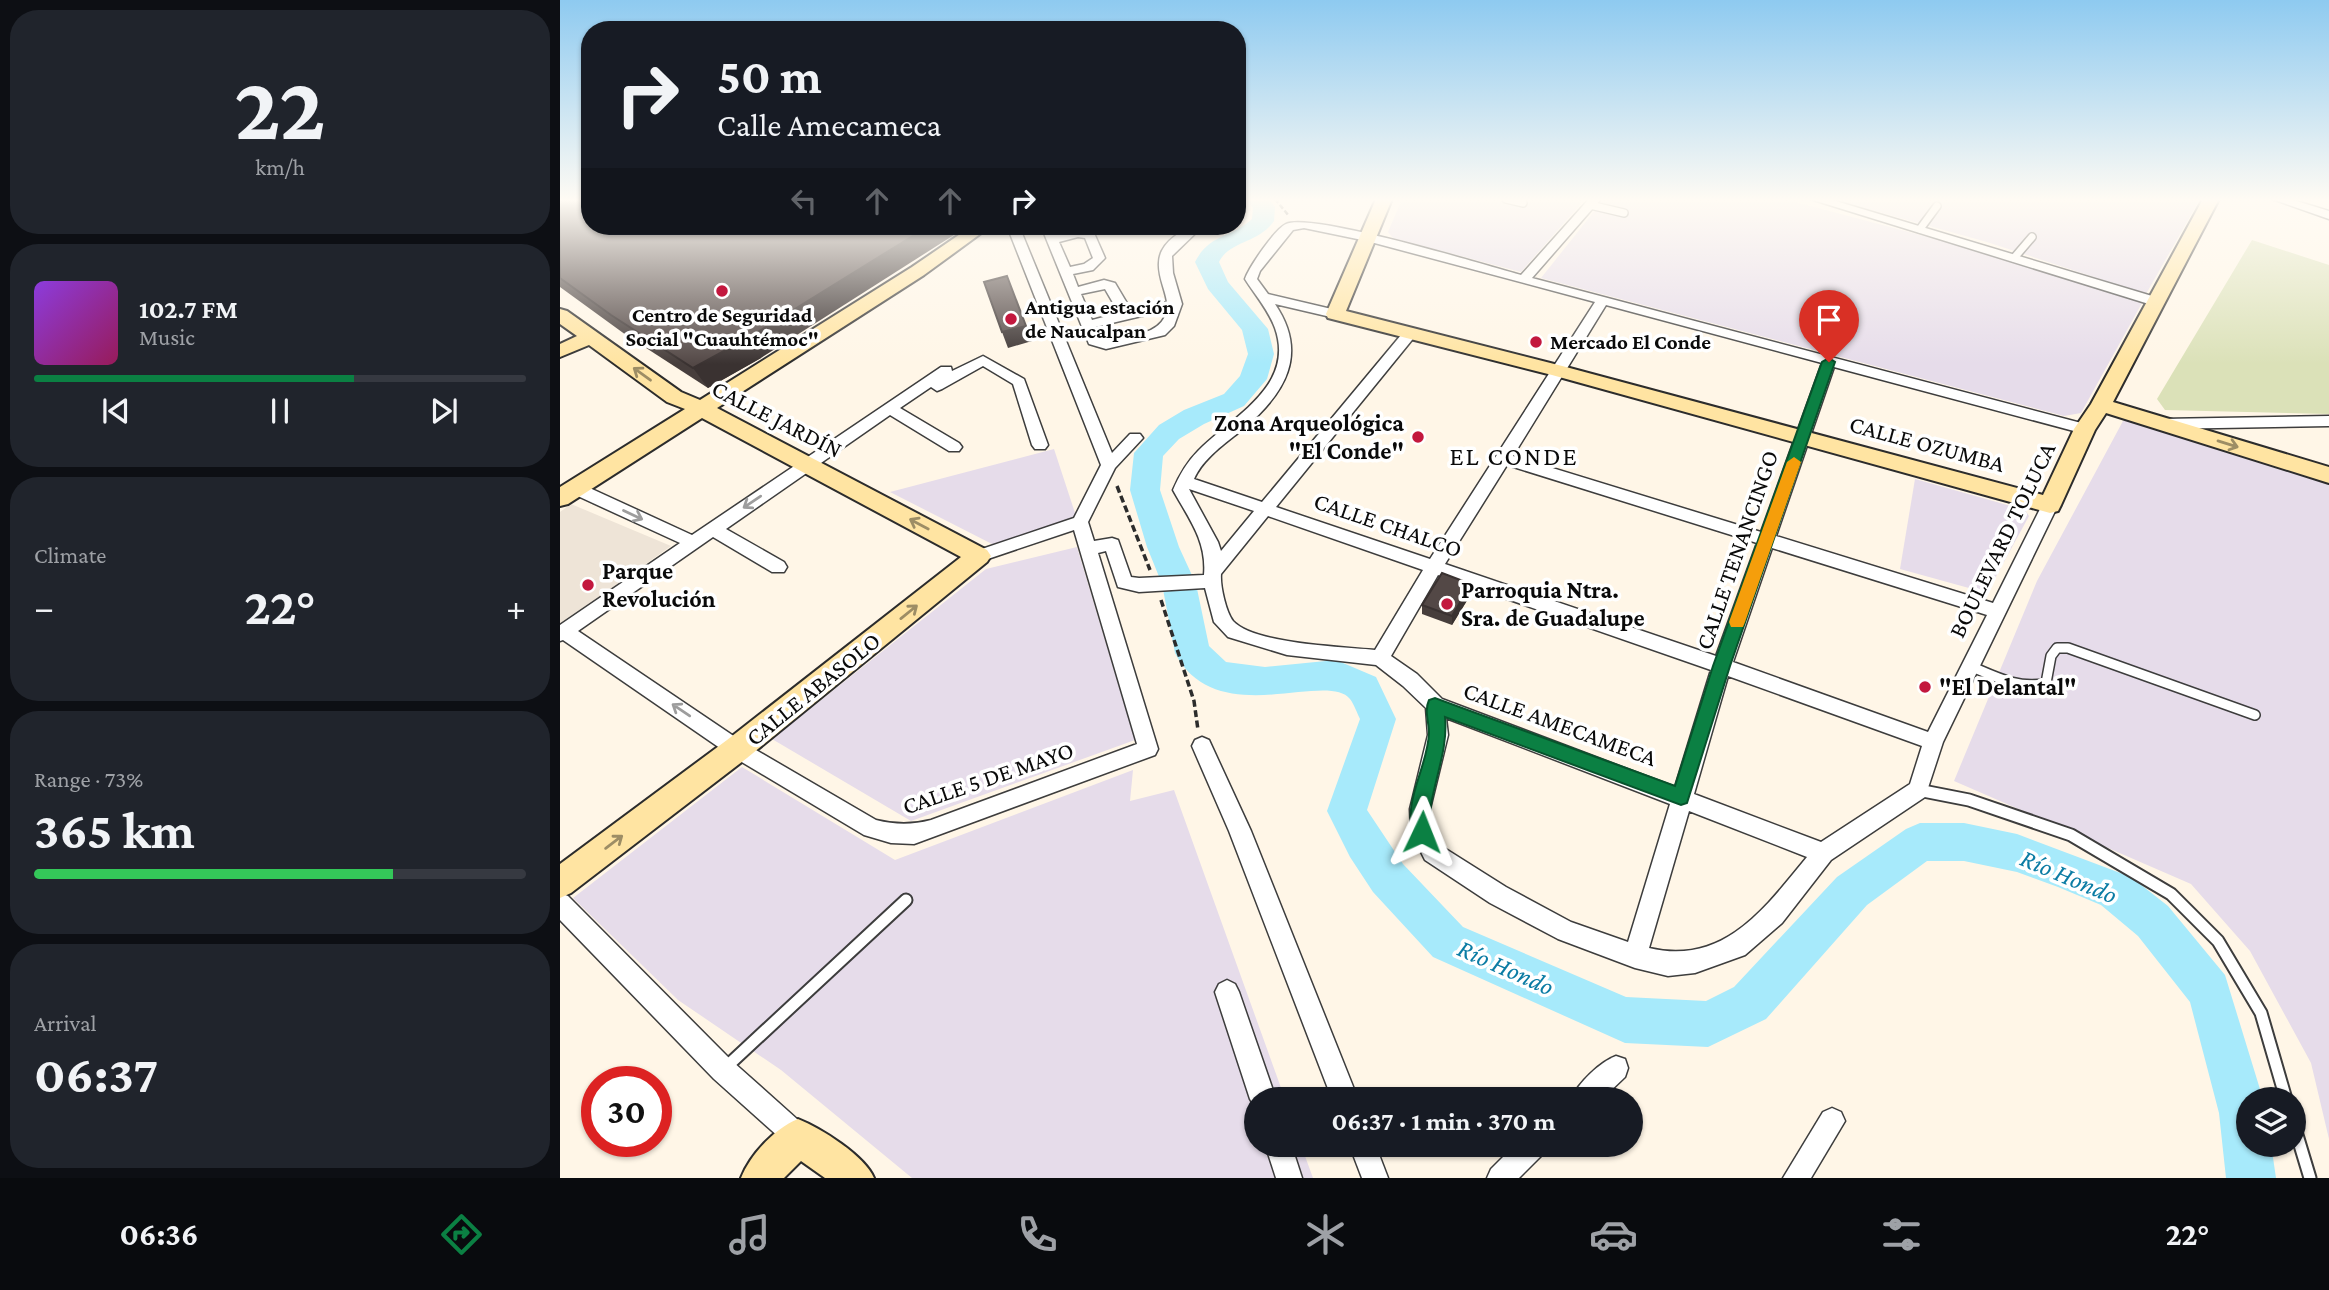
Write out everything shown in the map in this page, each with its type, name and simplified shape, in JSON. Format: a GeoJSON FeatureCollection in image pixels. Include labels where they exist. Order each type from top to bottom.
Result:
{"type":"FeatureCollection","features":[{"type":"Feature","properties":{"kind":"street"},"geometry":{"type":"LineString","coordinates":[[568,493],[943,254]]}},
{"type":"Feature","properties":{"kind":"street"},"geometry":{"type":"LineString","coordinates":[[1024,254],[1109,465]]}},
{"type":"Feature","properties":{"kind":"street"},"geometry":{"type":"LineString","coordinates":[[1057,254],[1094,341],[1106,345],[1160,332],[1166,328],[1175,304],[1164,262],[1166,254]]}},
{"type":"Feature","properties":{"kind":"street"},"geometry":{"type":"LineString","coordinates":[[1065,272],[1092,267],[1099,258],[1097,254]]}},
{"type":"Feature","properties":{"kind":"street"},"geometry":{"type":"LineString","coordinates":[[1266,254],[1251,279],[1274,312],[1285,339],[1284,365],[1257,410],[1198,459],[1183,481],[1181,491],[1210,542],[1209,578],[1223,622],[1234,632],[1287,648],[1380,658],[1410,680],[1435,705],[1438,735],[1420,809],[1422,832],[1433,853],[1498,895],[1566,930],[1635,956],[1668,964],[1695,961],[1737,947],[1774,915],[1823,853],[1918,790]]}},
{"type":"Feature","properties":{"kind":"street"},"geometry":{"type":"LineString","coordinates":[[1335,314],[1362,254]]}},
{"type":"Feature","properties":{"kind":"street"},"geometry":{"type":"LineString","coordinates":[[1429,254],[2085,429]]}},
{"type":"Feature","properties":{"kind":"street"},"geometry":{"type":"LineString","coordinates":[[1524,279],[1546,254]]}},
{"type":"Feature","properties":{"kind":"street"},"geometry":{"type":"LineString","coordinates":[[2001,254],[2157,302]]}},
{"type":"Feature","properties":{"kind":"street","name":"BOULEVARD TOLUCA"},"geometry":{"type":"LineString","coordinates":[[1918,790],[1933,742],[2085,429],[2101,405],[2182,254]]}},
{"type":"Feature","properties":{"kind":"street"},"geometry":{"type":"LineString","coordinates":[[1073,292],[1104,284],[1110,286],[1127,315]]}},
{"type":"Feature","properties":{"kind":"street","name":"CALLE OZUMBA"},"geometry":{"type":"LineString","coordinates":[[1262,297],[1559,371],[2050,505]]}},
{"type":"Feature","properties":{"kind":"street"},"geometry":{"type":"LineString","coordinates":[[1380,658],[1603,300]]}},
{"type":"Feature","properties":{"kind":"street"},"geometry":{"type":"LineString","coordinates":[[1086,326],[1175,304]]}},
{"type":"Feature","properties":{"kind":"street","name":"CALLE JARDÍN"},"geometry":{"type":"LineString","coordinates":[[560,314],[674,397],[809,464],[979,556]]}},
{"type":"Feature","properties":{"kind":"street"},"geometry":{"type":"LineString","coordinates":[[1135,438],[1109,465],[1080,522],[1088,549],[1112,544],[1124,582],[1161,585],[1209,578],[1410,332]]}},
{"type":"Feature","properties":{"kind":"street"},"geometry":{"type":"LineString","coordinates":[[560,351],[590,337]]}},
{"type":"Feature","properties":{"kind":"street"},"geometry":{"type":"LineString","coordinates":[[562,633],[809,464],[983,360],[1019,382],[1040,445]]}},
{"type":"Feature","properties":{"kind":"street","name":"CALLE TENANCINGO"},"geometry":{"type":"LineString","coordinates":[[1635,956],[1722,666],[1829,362]]}},
{"type":"Feature","properties":{"kind":"street"},"geometry":{"type":"LineString","coordinates":[[895,412],[946,370]]}},
{"type":"Feature","properties":{"kind":"street"},"geometry":{"type":"LineString","coordinates":[[2101,405],[2329,475]]}},
{"type":"Feature","properties":{"kind":"street"},"geometry":{"type":"LineString","coordinates":[[895,412],[954,447]]}},
{"type":"Feature","properties":{"kind":"street"},"geometry":{"type":"LineString","coordinates":[[2162,424],[2329,421]]}},
{"type":"Feature","properties":{"kind":"street"},"geometry":{"type":"LineString","coordinates":[[1503,458],[1997,611]]}},
{"type":"Feature","properties":{"kind":"street","name":"CALLE CHALCO"},"geometry":{"type":"LineString","coordinates":[[1183,481],[1722,666],[1933,742]]}},
{"type":"Feature","properties":{"kind":"street"},"geometry":{"type":"LineString","coordinates":[[568,493],[692,542]]}},
{"type":"Feature","properties":{"kind":"street","name":"CALLE ABASOLO"},"geometry":{"type":"LineString","coordinates":[[560,883],[737,749],[979,556],[1080,522]]}},
{"type":"Feature","properties":{"kind":"street"},"geometry":{"type":"LineString","coordinates":[[712,529],[778,567]]}},
{"type":"Feature","properties":{"kind":"street","name":"CALLE 5 DE MAYO"},"geometry":{"type":"LineString","coordinates":[[562,633],[737,749],[871,828],[894,836],[915,835],[1148,749],[1088,549]]}},
{"type":"Feature","properties":{"kind":"street","name":"CALLE AMECAMECA"},"geometry":{"type":"LineString","coordinates":[[1435,705],[1823,853]]}},
{"type":"Feature","properties":{"kind":"street"},"geometry":{"type":"LineString","coordinates":[[1202,746],[1240,831],[1340,1087]]}},
{"type":"Feature","properties":{"kind":"street"},"geometry":{"type":"LineString","coordinates":[[560,904],[723,1070],[798,1137],[856,1178]]}},
{"type":"Feature","properties":{"kind":"street"},"geometry":{"type":"LineString","coordinates":[[1227,992],[1259,1087]]}},
{"type":"Feature","properties":{"kind":"street"},"geometry":{"type":"LineString","coordinates":[[1596,1087],[1616,1068]]}},
{"type":"Feature","properties":{"kind":"street"},"geometry":{"type":"LineString","coordinates":[[1796,1178],[1832,1121]]}},
{"type":"Feature","properties":{"kind":"street"},"geometry":{"type":"LineString","coordinates":[[760,1178],[798,1137]]}},
{"type":"Feature","properties":{"kind":"street"},"geometry":{"type":"LineString","coordinates":[[1282,1157],[1289,1178]]}},
{"type":"Feature","properties":{"kind":"street"},"geometry":{"type":"LineString","coordinates":[[1367,1157],[1376,1178]]}},
{"type":"Feature","properties":{"kind":"street"},"geometry":{"type":"LineString","coordinates":[[1500,1178],[1522,1157]]}},
{"type":"Feature","properties":{"kind":"lane"},"geometry":{"type":"LineString","coordinates":[[2014,258],[2017,254]]}},
{"type":"Feature","properties":{"kind":"lane"},"geometry":{"type":"LineString","coordinates":[[1970,666],[2038,687],[2046,683],[2051,656],[2057,648],[2068,648],[2255,715]]}},
{"type":"Feature","properties":{"kind":"lane"},"geometry":{"type":"LineString","coordinates":[[1918,790],[1969,800],[2071,835],[2171,894],[2218,941],[2261,1013],[2283,1087]]}},
{"type":"Feature","properties":{"kind":"lane"},"geometry":{"type":"LineString","coordinates":[[723,1070],[906,901]]}},
{"type":"Feature","properties":{"kind":"lane"},"geometry":{"type":"LineString","coordinates":[[2304,1157],[2310,1178]]}},
{"type":"Feature","properties":{"kind":"path"},"geometry":{"type":"LineString","coordinates":[[1109,465],[1161,585],[1194,701],[1202,746]]}},
{"type":"Feature","properties":{"kind":"shaded area"},"geometry":{"type":"Polygon","coordinates":[[[1453,254],[1537,254],[1521,272],[1453,254]]]}},
{"type":"Feature","properties":{"kind":"shaded area"},"geometry":{"type":"Polygon","coordinates":[[[1560,254],[1986,254],[2142,303],[2081,413],[2064,416],[1541,278],[1560,254]]]}},
{"type":"Feature","properties":{"kind":"shaded area"},"geometry":{"type":"Polygon","coordinates":[[[2024,254],[2169,254],[2146,294],[2024,254]]]}},
{"type":"Feature","properties":{"kind":"shaded area"},"geometry":{"type":"Polygon","coordinates":[[[2123,421],[2132,421],[2329,483],[2329,1139],[2311,1063],[2250,951],[2191,884],[1954,781],[2037,581],[2123,421]]]}},
{"type":"Feature","properties":{"kind":"shaded area"},"geometry":{"type":"Polygon","coordinates":[[[1054,449],[1077,519],[994,545],[890,492],[1054,449]]]}},
{"type":"Feature","properties":{"kind":"shaded area"},"geometry":{"type":"Polygon","coordinates":[[[1915,479],[2025,510],[2029,516],[1987,593],[1900,569],[1915,479]]]}},
{"type":"Feature","properties":{"kind":"shaded area","name":"Parque Revolución"},"geometry":{"type":"Polygon","coordinates":[[[571,504],[671,546],[560,625],[560,512],[571,504]]]}},
{"type":"Feature","properties":{"kind":"shaded area"},"geometry":{"type":"Polygon","coordinates":[[[1077,547],[1135,740],[911,821],[772,739],[986,569],[1077,547]]]}},
{"type":"Feature","properties":{"kind":"shaded area"},"geometry":{"type":"Polygon","coordinates":[[[742,767],[895,860],[1133,770],[1130,801],[1174,790],[1281,1087],[1244,1087],[1244,1157],[1305,1157],[1313,1178],[912,1178],[781,1070],[678,1000],[573,898],[742,767]]]}},
{"type":"Feature","properties":{"kind":"green space"},"geometry":{"type":"Polygon","coordinates":[[[2244,254],[2295,254],[2329,265],[2329,414],[2165,410],[2157,399],[2244,254]]]}},
{"type":"Feature","properties":{"kind":"building"},"geometry":{"type":"Polygon","coordinates":[[[560,254],[884,254],[748,338],[693,368],[560,278],[560,254]]]}},
{"type":"Feature","properties":{"kind":"building","name":"Antigua estación de Naucalpan"},"geometry":{"type":"Polygon","coordinates":[[[1007,276],[1026,326],[1002,332],[984,282],[1007,276]]]}},
{"type":"Feature","properties":{"kind":"building","name":"Parroquia Ntra. Sra. de Guadalupe"},"geometry":{"type":"Polygon","coordinates":[[[1442,573],[1471,584],[1452,616],[1422,605],[1442,573]]]}},
{"type":"Feature","properties":{"kind":"waterway","name":"Río Hondo"},"geometry":{"type":"LineString","coordinates":[[1211,254],[1207,262],[1217,284],[1255,329],[1261,354],[1253,379],[1234,400],[1194,417],[1169,432],[1149,453],[1145,490],[1163,547],[1179,584],[1193,653],[1217,675],[1265,682],[1336,675],[1363,688],[1378,719],[1347,811],[1364,844],[1388,878],[1448,942],[1625,1020],[1708,1024],[1750,1003],[1852,891],[1920,842],[1964,842],[2017,853],[2116,891],[2153,921],[2209,991],[2243,1113],[2251,1178]]}},
{"type":"Feature","properties":{"kind":"slow traffic"},"geometry":{"type":"LineString","coordinates":[[1737,622],[1794,462]]}},
{"type":"Feature","properties":{"kind":"place","name":"Centro de Seguridad Social \"Cuauhtémoc\""},"geometry":{"type":"Point","coordinates":[722,291]}},
{"type":"Feature","properties":{"kind":"place","name":"Antigua estación de Naucalpan"},"geometry":{"type":"Point","coordinates":[1011,319]}},
{"type":"Feature","properties":{"kind":"place","name":"Mercado El Conde"},"geometry":{"type":"Point","coordinates":[1536,342]}},
{"type":"Feature","properties":{"kind":"place","name":"Zona Arqueológica \"El Conde\""},"geometry":{"type":"Point","coordinates":[1418,437]}},
{"type":"Feature","properties":{"kind":"place","name":"Parque Revolución"},"geometry":{"type":"Point","coordinates":[588,585]}},
{"type":"Feature","properties":{"kind":"place","name":"Parroquia Ntra. Sra. de Guadalupe"},"geometry":{"type":"Point","coordinates":[1447,604]}},
{"type":"Feature","properties":{"kind":"place","name":"\"El Delantal\""},"geometry":{"type":"Point","coordinates":[1925,687]}},
{"type":"Feature","properties":{"kind":"district","name":"EL CONDE"},"geometry":{"type":"Point","coordinates":[1514,456]}},
{"type":"Feature","properties":{"kind":"route"},"geometry":{"type":"LineString","coordinates":[[1422,832],[1420,809],[1438,735],[1435,705],[1681,797],[1722,666],[1829,362]]}}]}
